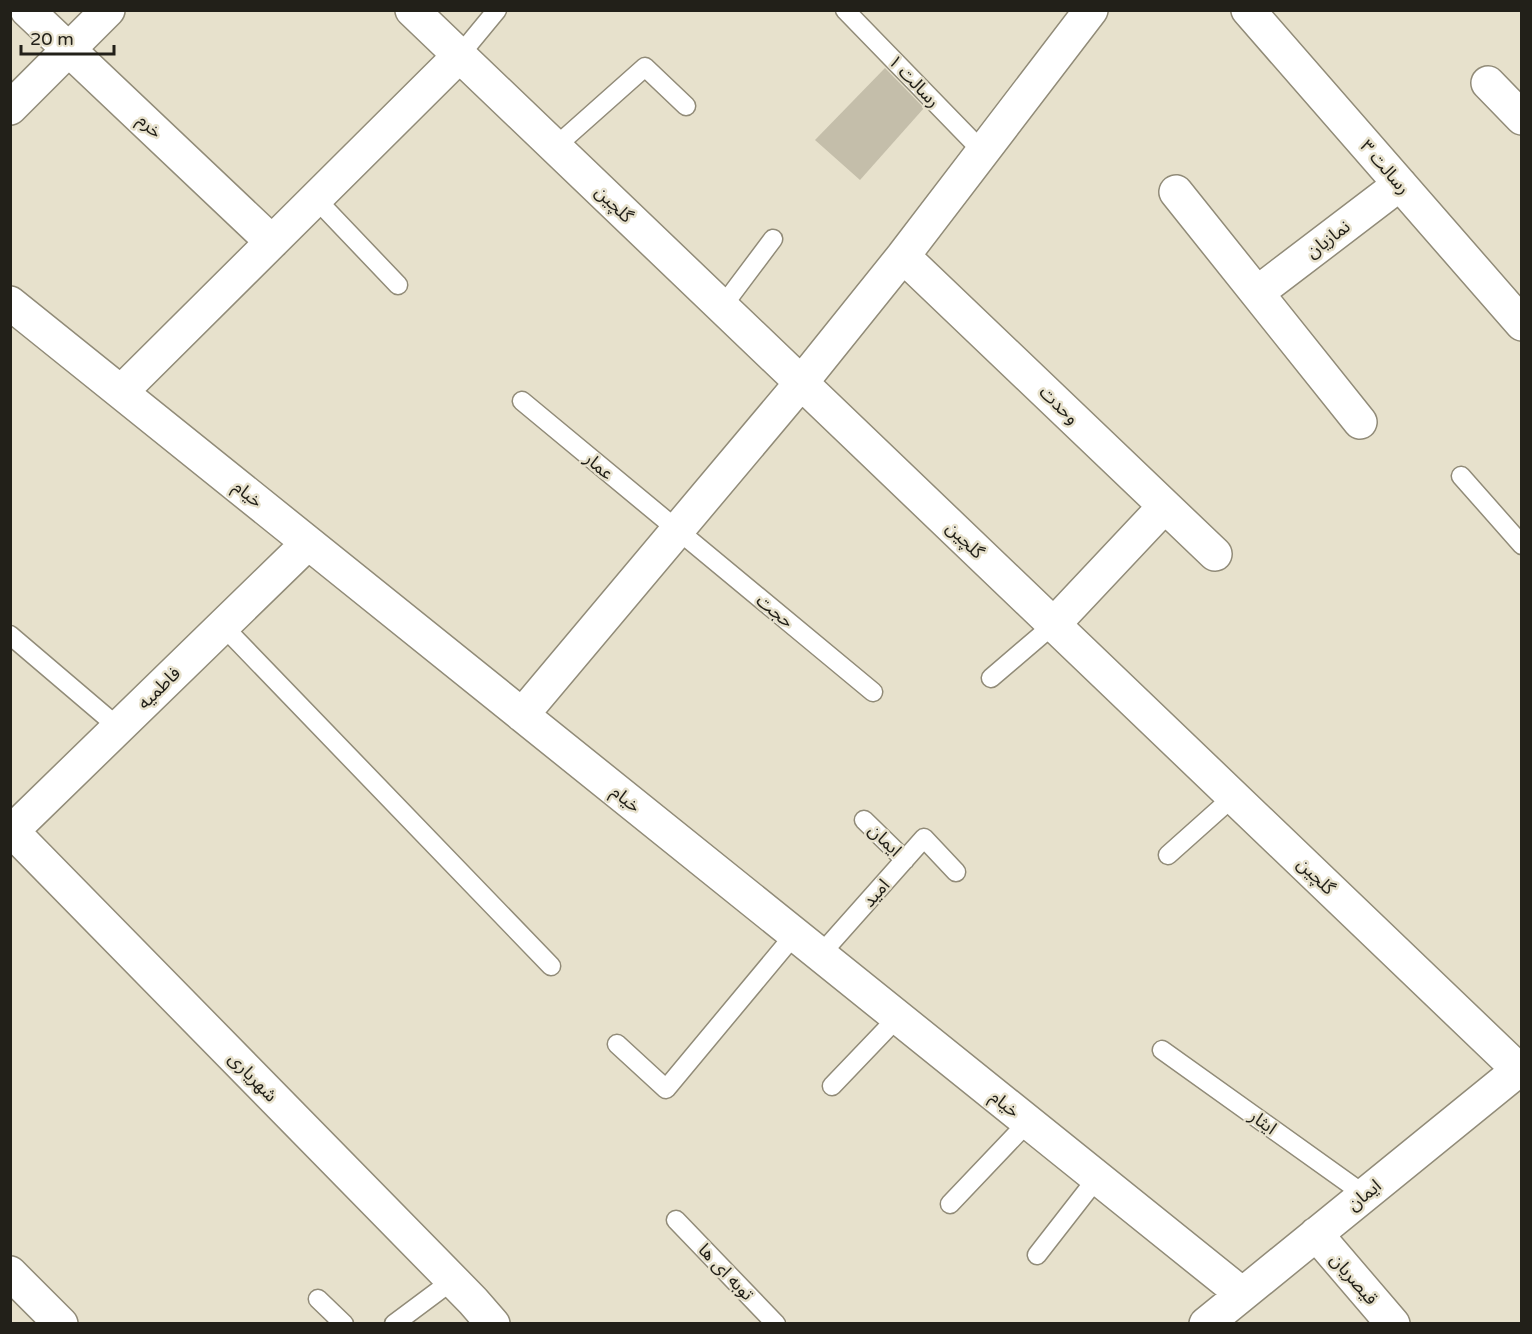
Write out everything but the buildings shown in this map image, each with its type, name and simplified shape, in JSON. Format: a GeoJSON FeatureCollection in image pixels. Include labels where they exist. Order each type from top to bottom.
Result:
{"type":"FeatureCollection","features":[{"type":"Feature","properties":{"kind":"street","name":"خرم"},"geometry":{"type":"LineString","coordinates":[[27,10],[272,242]]}},
{"type":"Feature","properties":{"kind":"street"},"geometry":{"type":"LineString","coordinates":[[10,108],[108,10]]}},
{"type":"Feature","properties":{"kind":"street","name":"گلچین"},"geometry":{"type":"LineString","coordinates":[[412,10],[1520,1070]]}},
{"type":"Feature","properties":{"kind":"street","name":"رسالت ۳"},"geometry":{"type":"LineString","coordinates":[[1248,10],[1521,324]]}},
{"type":"Feature","properties":{"kind":"street"},"geometry":{"type":"LineString","coordinates":[[522,715],[801,383],[903,256],[1087,12]]}},
{"type":"Feature","properties":{"kind":"street"},"geometry":{"type":"LineString","coordinates":[[121,392],[459,56]]}},
{"type":"Feature","properties":{"kind":"street"},"geometry":{"type":"LineString","coordinates":[[1488,83],[1521,118]]}},
{"type":"Feature","properties":{"kind":"street","name":"نمازیان"},"geometry":{"type":"LineString","coordinates":[[1257,293],[1400,184]]}},
{"type":"Feature","properties":{"kind":"street"},"geometry":{"type":"LineString","coordinates":[[1176,192],[1360,422]]}},
{"type":"Feature","properties":{"kind":"street","name":"وحدت"},"geometry":{"type":"LineString","coordinates":[[903,256],[1215,554]]}},
{"type":"Feature","properties":{"kind":"street","name":"خیام"},"geometry":{"type":"LineString","coordinates":[[10,303],[1242,1294]]}},
{"type":"Feature","properties":{"kind":"street"},"geometry":{"type":"LineString","coordinates":[[1053,625],[1164,507]]}},
{"type":"Feature","properties":{"kind":"street","name":"فاطمیه"},"geometry":{"type":"LineString","coordinates":[[11,831],[308,543]]}},
{"type":"Feature","properties":{"kind":"street","name":"شهریاری"},"geometry":{"type":"LineString","coordinates":[[11,831],[493,1323]]}},
{"type":"Feature","properties":{"kind":"street","name":"ایمان"},"geometry":{"type":"LineString","coordinates":[[1206,1323],[1520,1070]]}},
{"type":"Feature","properties":{"kind":"street","name":"قیصریان"},"geometry":{"type":"LineString","coordinates":[[1316,1234],[1393,1323]]}},
{"type":"Feature","properties":{"kind":"street"},"geometry":{"type":"LineString","coordinates":[[10,1273],[61,1323]]}},
{"type":"Feature","properties":{"kind":"lane"},"geometry":{"type":"LineString","coordinates":[[459,56],[497,10]]}},
{"type":"Feature","properties":{"kind":"lane","name":"رسالت ۱"},"geometry":{"type":"LineString","coordinates":[[845,10],[983,152]]}},
{"type":"Feature","properties":{"kind":"lane"},"geometry":{"type":"LineString","coordinates":[[555,147],[645,67],[687,106]]}},
{"type":"Feature","properties":{"kind":"lane"},"geometry":{"type":"LineString","coordinates":[[316,199],[399,285]]}},
{"type":"Feature","properties":{"kind":"lane"},"geometry":{"type":"LineString","coordinates":[[722,307],[773,238]]}},
{"type":"Feature","properties":{"kind":"lane","name":"عمار"},"geometry":{"type":"LineString","coordinates":[[522,401],[677,531]]}},
{"type":"Feature","properties":{"kind":"lane"},"geometry":{"type":"LineString","coordinates":[[1461,476],[1521,545]]}},
{"type":"Feature","properties":{"kind":"lane","name":"حجت"},"geometry":{"type":"LineString","coordinates":[[677,531],[873,692]]}},
{"type":"Feature","properties":{"kind":"lane"},"geometry":{"type":"LineString","coordinates":[[991,678],[1053,625]]}},
{"type":"Feature","properties":{"kind":"lane"},"geometry":{"type":"LineString","coordinates":[[223,626],[551,966]]}},
{"type":"Feature","properties":{"kind":"lane"},"geometry":{"type":"LineString","coordinates":[[10,635],[118,727]]}},
{"type":"Feature","properties":{"kind":"lane"},"geometry":{"type":"LineString","coordinates":[[1168,855],[1233,797]]}},
{"type":"Feature","properties":{"kind":"lane","name":"ایمان"},"geometry":{"type":"LineString","coordinates":[[864,820],[905,860]]}},
{"type":"Feature","properties":{"kind":"lane","name":"امید"},"geometry":{"type":"LineString","coordinates":[[820,955],[924,838],[956,872]]}},
{"type":"Feature","properties":{"kind":"lane"},"geometry":{"type":"LineString","coordinates":[[618,1044],[666,1089],[795,934]]}},
{"type":"Feature","properties":{"kind":"lane"},"geometry":{"type":"LineString","coordinates":[[832,1086],[898,1017]]}},
{"type":"Feature","properties":{"kind":"lane","name":"ایثار"},"geometry":{"type":"LineString","coordinates":[[1162,1050],[1365,1195]]}},
{"type":"Feature","properties":{"kind":"lane"},"geometry":{"type":"LineString","coordinates":[[950,1204],[1028,1122]]}},
{"type":"Feature","properties":{"kind":"lane"},"geometry":{"type":"LineString","coordinates":[[1037,1255],[1097,1178]]}},
{"type":"Feature","properties":{"kind":"lane","name":"توبه ای ها"},"geometry":{"type":"LineString","coordinates":[[676,1221],[776,1323]]}},
{"type":"Feature","properties":{"kind":"lane"},"geometry":{"type":"LineString","coordinates":[[394,1323],[453,1280]]}},
{"type":"Feature","properties":{"kind":"lane"},"geometry":{"type":"LineString","coordinates":[[318,1299],[344,1323]]}}]}
